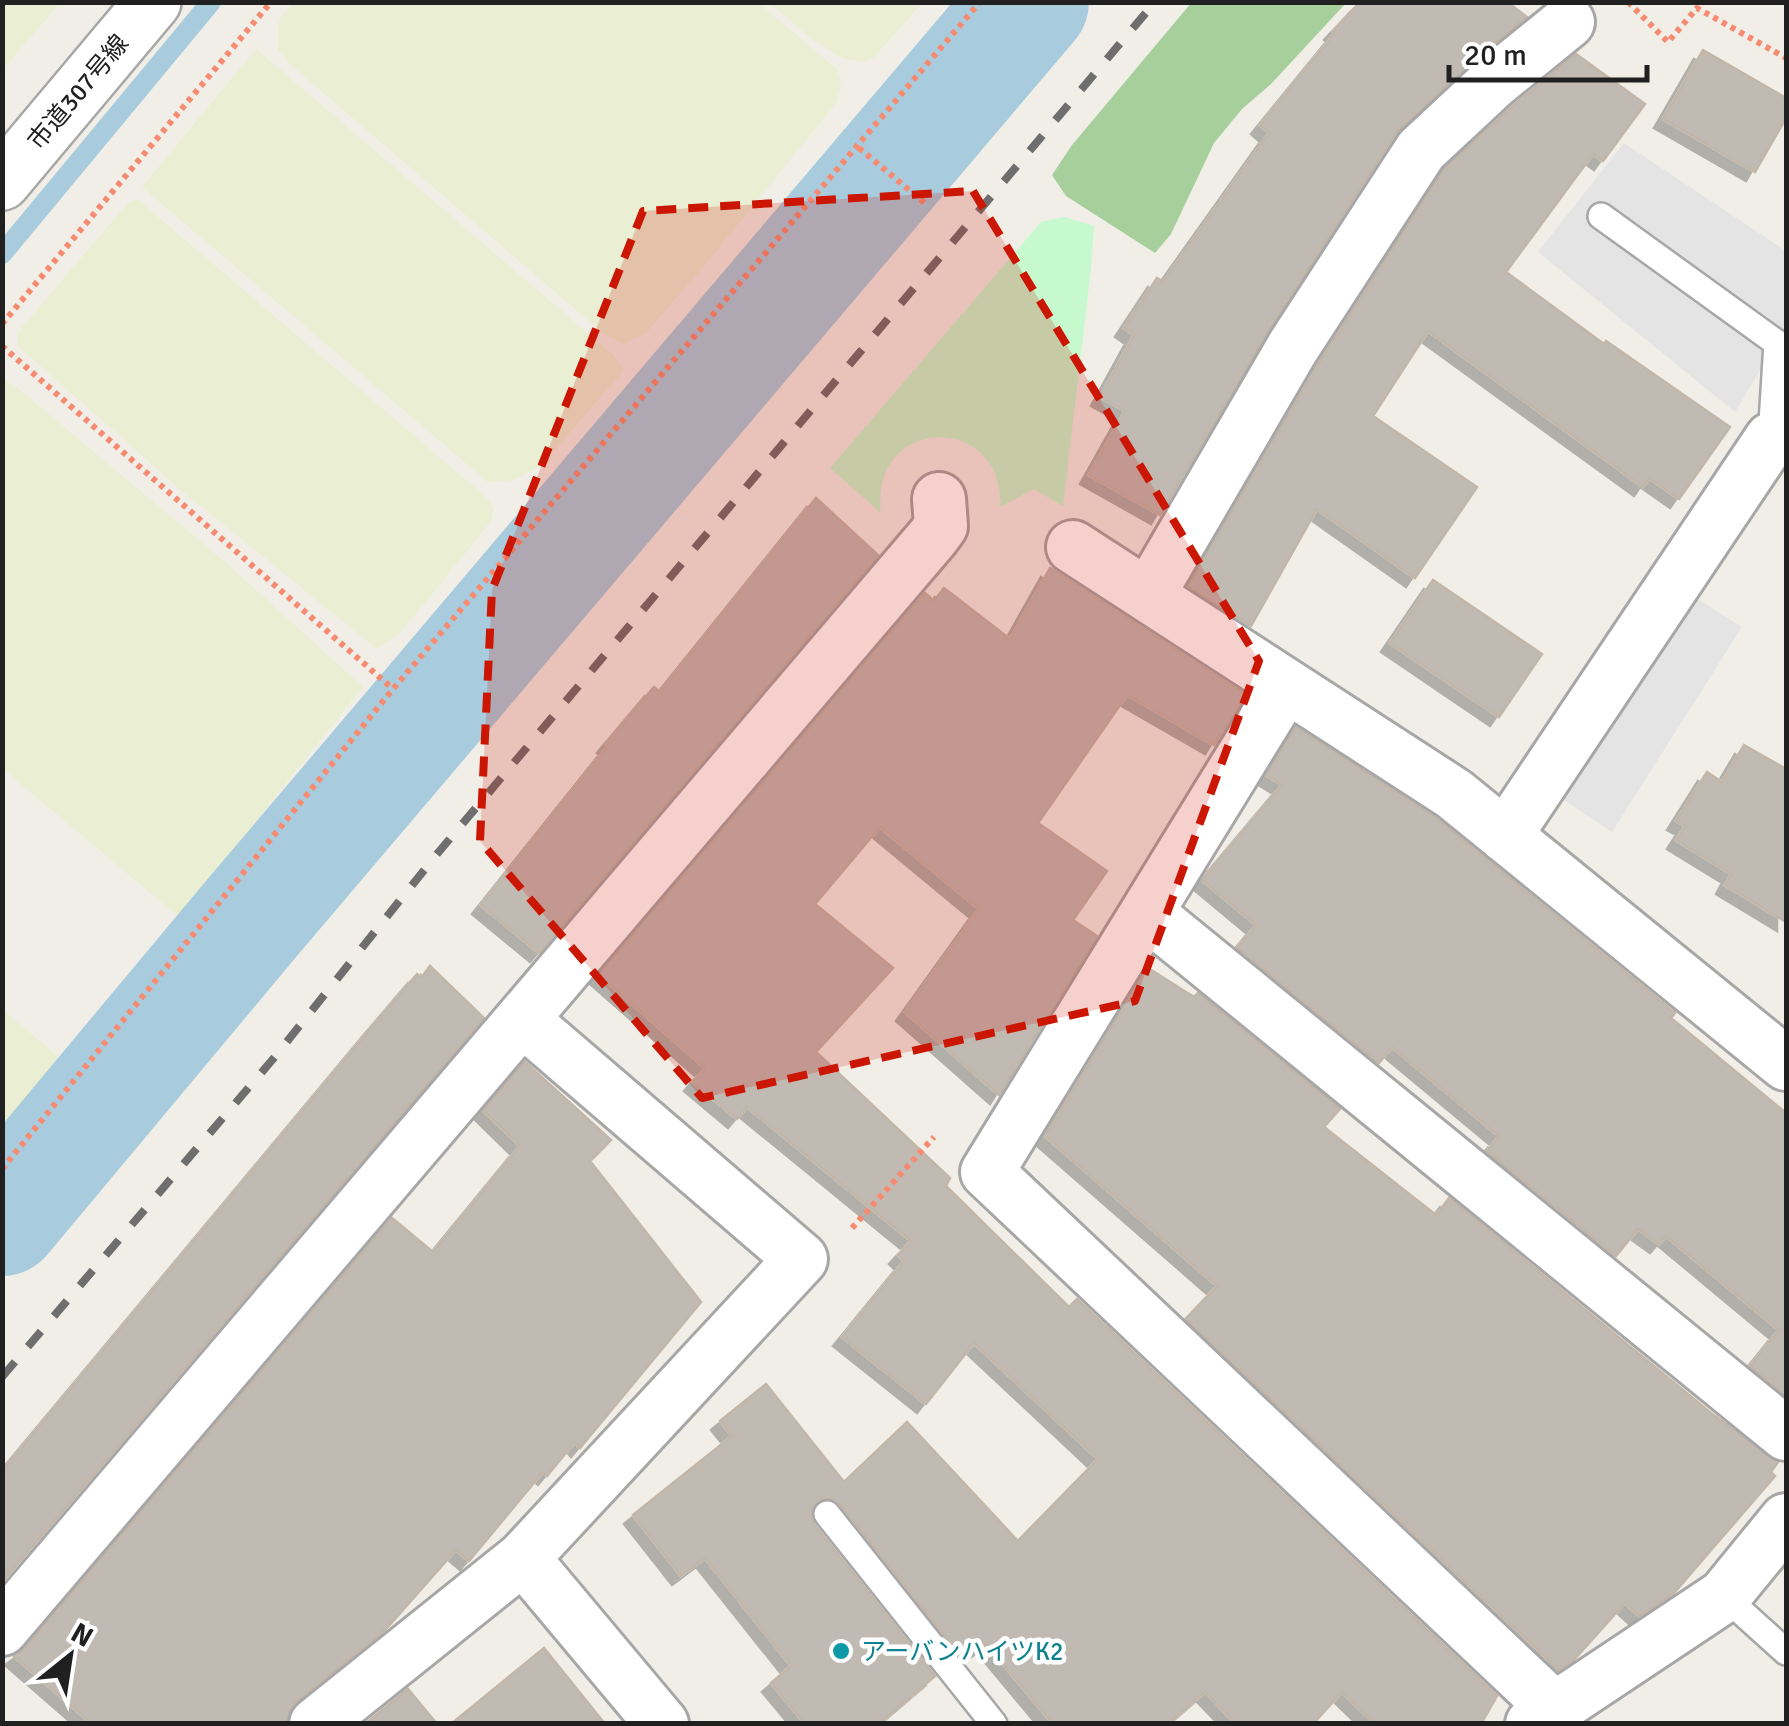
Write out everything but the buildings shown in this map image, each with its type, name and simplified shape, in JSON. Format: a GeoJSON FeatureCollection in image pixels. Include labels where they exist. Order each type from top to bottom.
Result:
{"type":"FeatureCollection","features":[{"type":"Feature","properties":{"kind":"street","name":"市道307号線"},"geometry":{"type":"LineString","coordinates":[[2,182],[154,2]]}},
{"type":"Feature","properties":{"kind":"street"},"geometry":{"type":"LineString","coordinates":[[1149,594],[1293,348],[1421,150],[1494,82],[1568,22]]}},
{"type":"Feature","properties":{"kind":"street"},"geometry":{"type":"LineString","coordinates":[[1504,836],[1771,438]]}},
{"type":"Feature","properties":{"kind":"street"},"geometry":{"type":"LineString","coordinates":[[2,1629],[524,1021],[932,537],[941,526],[939,499]]}},
{"type":"Feature","properties":{"kind":"street"},"geometry":{"type":"LineString","coordinates":[[1073,547],[1454,794],[1786,1064]]}},
{"type":"Feature","properties":{"kind":"street"},"geometry":{"type":"LineString","coordinates":[[1286,686],[987,1172],[1543,1716],[1724,1596],[1786,1520]]}},
{"type":"Feature","properties":{"kind":"street"},"geometry":{"type":"LineString","coordinates":[[1147,913],[1786,1434]]}},
{"type":"Feature","properties":{"kind":"street"},"geometry":{"type":"LineString","coordinates":[[316,1724],[523,1558],[801,1260],[524,1021]]}},
{"type":"Feature","properties":{"kind":"street"},"geometry":{"type":"LineString","coordinates":[[523,1558],[662,1724]]}},
{"type":"Feature","properties":{"kind":"lane"},"geometry":{"type":"LineString","coordinates":[[1601,216],[1777,343],[1771,438]]}},
{"type":"Feature","properties":{"kind":"lane"},"geometry":{"type":"LineString","coordinates":[[827,1514],[994,1724]]}},
{"type":"Feature","properties":{"kind":"lane"},"geometry":{"type":"LineString","coordinates":[[1724,1596],[1786,1652]]}},
{"type":"Feature","properties":{"kind":"path"},"geometry":{"type":"LineString","coordinates":[[2,324],[271,2]]}},
{"type":"Feature","properties":{"kind":"path"},"geometry":{"type":"LineString","coordinates":[[2,1169],[393,689],[980,2]]}},
{"type":"Feature","properties":{"kind":"path"},"geometry":{"type":"LineString","coordinates":[[1628,2],[1668,42],[1696,8],[1786,58]]}},
{"type":"Feature","properties":{"kind":"path"},"geometry":{"type":"LineString","coordinates":[[859,148],[928,205]]}},
{"type":"Feature","properties":{"kind":"path"},"geometry":{"type":"LineString","coordinates":[[2,346],[393,689]]}},
{"type":"Feature","properties":{"kind":"path"},"geometry":{"type":"LineString","coordinates":[[839,1242],[916,1156]]}},
{"type":"Feature","properties":{"kind":"highlighted area"},"geometry":{"type":"Polygon","coordinates":[[[973,191],[1259,661],[1135,1001],[702,1098],[480,841],[492,590],[643,211],[973,191]]]}},
{"type":"Feature","properties":{"kind":"green space"},"geometry":{"type":"Polygon","coordinates":[[[1192,2],[1346,3],[1214,143],[1171,234],[1155,253],[1066,196],[1052,175],[1072,145],[1192,2]]]}},
{"type":"Feature","properties":{"kind":"green space"},"geometry":{"type":"Polygon","coordinates":[[[2,3],[60,3],[3,69],[2,3]]]}},
{"type":"Feature","properties":{"kind":"green space"},"geometry":{"type":"Polygon","coordinates":[[[293,3],[758,3],[837,69],[841,84],[836,103],[710,259],[646,333],[622,344],[603,333],[291,65],[278,50],[279,19],[293,3]]]}},
{"type":"Feature","properties":{"kind":"green space"},"geometry":{"type":"Polygon","coordinates":[[[770,3],[922,3],[873,58],[863,62],[844,59],[813,40],[770,3]]]}},
{"type":"Feature","properties":{"kind":"green space"},"geometry":{"type":"Polygon","coordinates":[[[256,49],[613,355],[624,370],[542,465],[513,481],[488,482],[142,187],[256,49]]]}},
{"type":"Feature","properties":{"kind":"green space"},"geometry":{"type":"Polygon","coordinates":[[[137,199],[486,497],[493,508],[492,520],[428,599],[398,635],[377,649],[181,490],[18,346],[18,332],[127,204],[137,199]]]}},
{"type":"Feature","properties":{"kind":"green space"},"geometry":{"type":"Polygon","coordinates":[[[1065,217],[1094,226],[1063,506],[1034,489],[1000,507],[996,476],[982,454],[962,441],[938,437],[915,442],[895,457],[883,480],[881,513],[830,468],[1041,222],[1065,217]]]}},
{"type":"Feature","properties":{"kind":"green space"},"geometry":{"type":"Polygon","coordinates":[[[3,381],[14,385],[225,562],[363,687],[179,917],[3,769],[3,381]]]}},
{"type":"Feature","properties":{"kind":"green space"},"geometry":{"type":"Polygon","coordinates":[[[3,1010],[62,1060],[3,1133],[3,1010]]]}},
{"type":"Feature","properties":{"kind":"shaded area"},"geometry":{"type":"Polygon","coordinates":[[[1624,143],[1786,251],[1786,327],[1735,412],[1538,252],[1624,143]]]}},
{"type":"Feature","properties":{"kind":"shaded area"},"geometry":{"type":"Polygon","coordinates":[[[1693,596],[1742,627],[1612,832],[1562,799],[1693,596]]]}},
{"type":"Feature","properties":{"kind":"waterway"},"geometry":{"type":"LineString","coordinates":[[2,254],[211,2]]}},
{"type":"Feature","properties":{"kind":"waterway"},"geometry":{"type":"LineString","coordinates":[[2,1217],[1030,2]]}},
{"type":"Feature","properties":{"kind":"railway"},"geometry":{"type":"LineString","coordinates":[[2,1377],[273,1059],[437,854],[1155,2]]}},
{"type":"Feature","properties":{"kind":"place","name":"アーバンハイツK2"},"geometry":{"type":"Point","coordinates":[841,1651]}}]}
